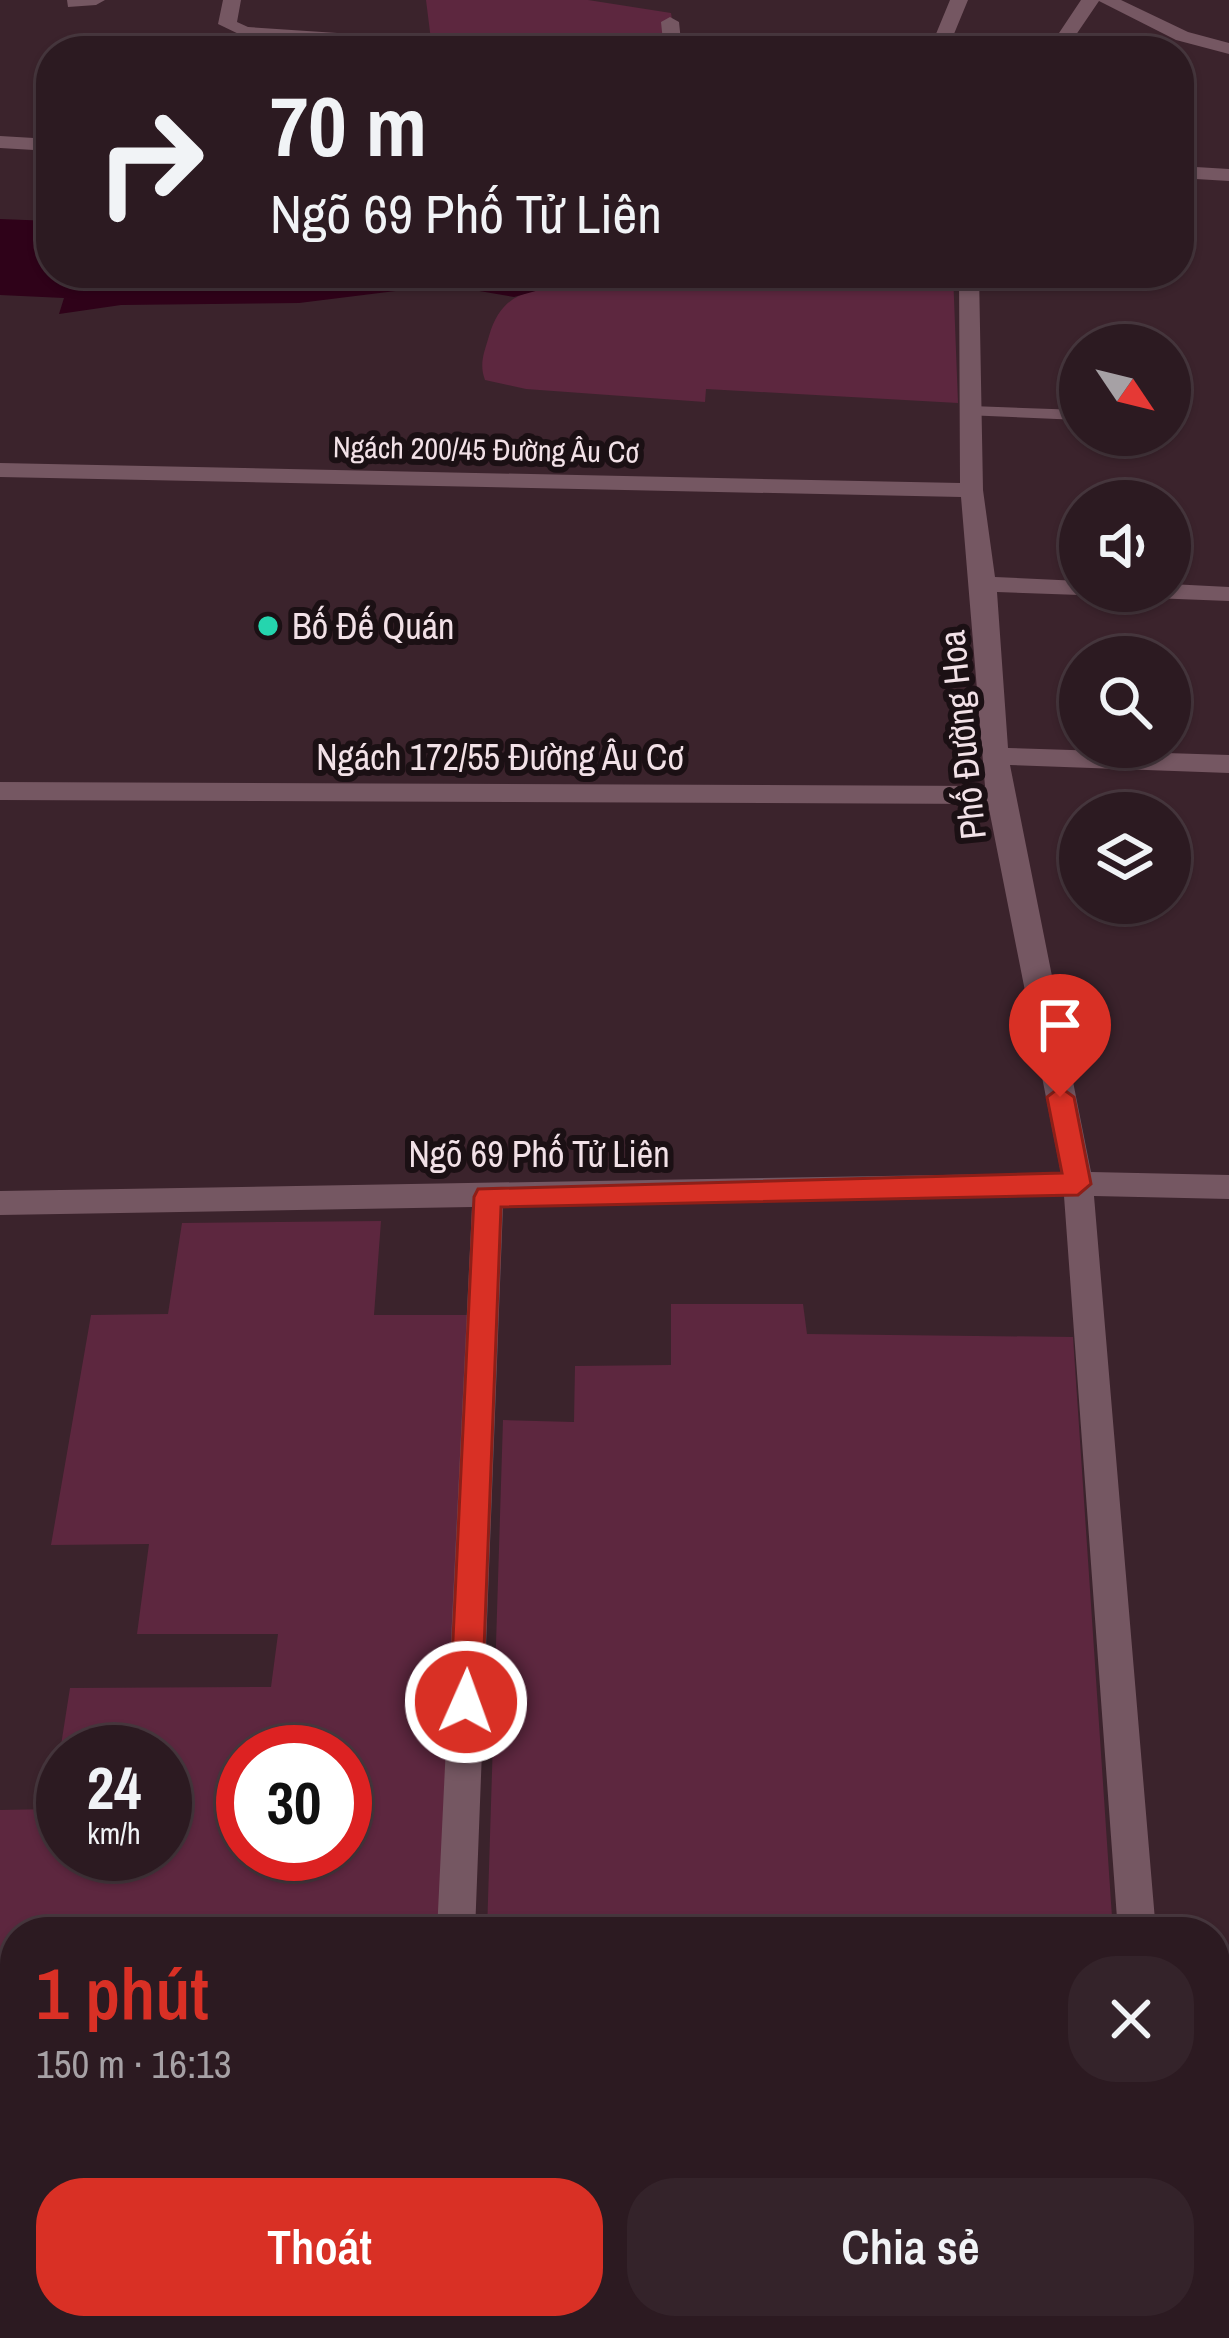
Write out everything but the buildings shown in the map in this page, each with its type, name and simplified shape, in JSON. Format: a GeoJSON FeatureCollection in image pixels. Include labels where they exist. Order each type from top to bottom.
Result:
{"type":"FeatureCollection","features":[{"type":"Feature","properties":{"kind":"street"},"geometry":{"type":"LineString","coordinates":[[74,3],[96,0]]}},
{"type":"Feature","properties":{"kind":"street"},"geometry":{"type":"LineString","coordinates":[[232,0],[227,24],[245,32],[306,36]]}},
{"type":"Feature","properties":{"kind":"street"},"geometry":{"type":"LineString","coordinates":[[944,36],[959,0]]}},
{"type":"Feature","properties":{"kind":"street"},"geometry":{"type":"LineString","coordinates":[[1066,36],[1090,0]]}},
{"type":"Feature","properties":{"kind":"street"},"geometry":{"type":"LineString","coordinates":[[1107,0],[1164,36]]}},
{"type":"Feature","properties":{"kind":"street"},"geometry":{"type":"LineString","coordinates":[[670,22],[671,36]]}},
{"type":"Feature","properties":{"kind":"street"},"geometry":{"type":"LineString","coordinates":[[1194,46],[1229,49]]}},
{"type":"Feature","properties":{"kind":"street"},"geometry":{"type":"LineString","coordinates":[[0,142],[36,144]]}},
{"type":"Feature","properties":{"kind":"street"},"geometry":{"type":"LineString","coordinates":[[1194,173],[1229,175]]}},
{"type":"Feature","properties":{"kind":"street","name":"Phố Đường Hoa"},"geometry":{"type":"LineString","coordinates":[[969,288],[971,490],[984,584],[999,796],[1078,1184],[1136,1917]]}},
{"type":"Feature","properties":{"kind":"street","name":"Ngách 200/45 Đường Âu Cơ"},"geometry":{"type":"LineString","coordinates":[[0,470],[971,490]]}},
{"type":"Feature","properties":{"kind":"street"},"geometry":{"type":"LineString","coordinates":[[984,584],[1059,587]]}},
{"type":"Feature","properties":{"kind":"street"},"geometry":{"type":"LineString","coordinates":[[1191,593],[1229,594]]}},
{"type":"Feature","properties":{"kind":"street"},"geometry":{"type":"LineString","coordinates":[[996,755],[1229,764]]}},
{"type":"Feature","properties":{"kind":"street","name":"Ngách 172/55 Đường Âu Cơ"},"geometry":{"type":"LineString","coordinates":[[0,791],[999,796]]}},
{"type":"Feature","properties":{"kind":"street","name":"Ngõ 69 Phố Tử Liên"},"geometry":{"type":"LineString","coordinates":[[0,1203],[1078,1184],[1229,1187]]}},
{"type":"Feature","properties":{"kind":"street"},"geometry":{"type":"LineString","coordinates":[[457,1917],[488,1197]]}},
{"type":"Feature","properties":{"kind":"lane"},"geometry":{"type":"LineString","coordinates":[[971,411],[1059,414]]}},
{"type":"Feature","properties":{"kind":"shaded area"},"geometry":{"type":"Polygon","coordinates":[[[426,0],[588,0],[671,13],[675,36],[430,36],[426,0]]]}},
{"type":"Feature","properties":{"kind":"shaded area"},"geometry":{"type":"Polygon","coordinates":[[[0,219],[36,220],[36,288],[420,288],[299,303],[121,305],[59,314],[64,298],[0,295],[0,219]]]}},
{"type":"Feature","properties":{"kind":"shaded area"},"geometry":{"type":"Polygon","coordinates":[[[462,288],[546,288],[514,297],[462,288]]]}},
{"type":"Feature","properties":{"kind":"shaded area"},"geometry":{"type":"Polygon","coordinates":[[[954,288],[958,403],[706,389],[705,402],[526,389],[485,380],[482,364],[499,313],[512,300],[546,290],[954,288]]]}},
{"type":"Feature","properties":{"kind":"shaded area"},"geometry":{"type":"Polygon","coordinates":[[[381,1221],[374,1315],[467,1315],[439,1917],[0,1917],[0,1810],[36,1809],[36,1881],[192,1881],[192,1725],[64,1725],[70,1688],[271,1687],[278,1634],[137,1634],[149,1544],[51,1545],[91,1315],[168,1314],[182,1223],[381,1221]]]}},
{"type":"Feature","properties":{"kind":"shaded area"},"geometry":{"type":"Polygon","coordinates":[[[671,1304],[803,1304],[807,1334],[1073,1337],[1112,1917],[487,1917],[503,1420],[574,1422],[575,1366],[671,1365],[671,1304]]]}},
{"type":"Feature","properties":{"kind":"place","name":"Bố Đế Quán"},"geometry":{"type":"Point","coordinates":[268,626]}},
{"type":"Feature","properties":{"kind":"route"},"geometry":{"type":"LineString","coordinates":[[466,1702],[488,1197],[1078,1184],[1060,1097]]}}]}
